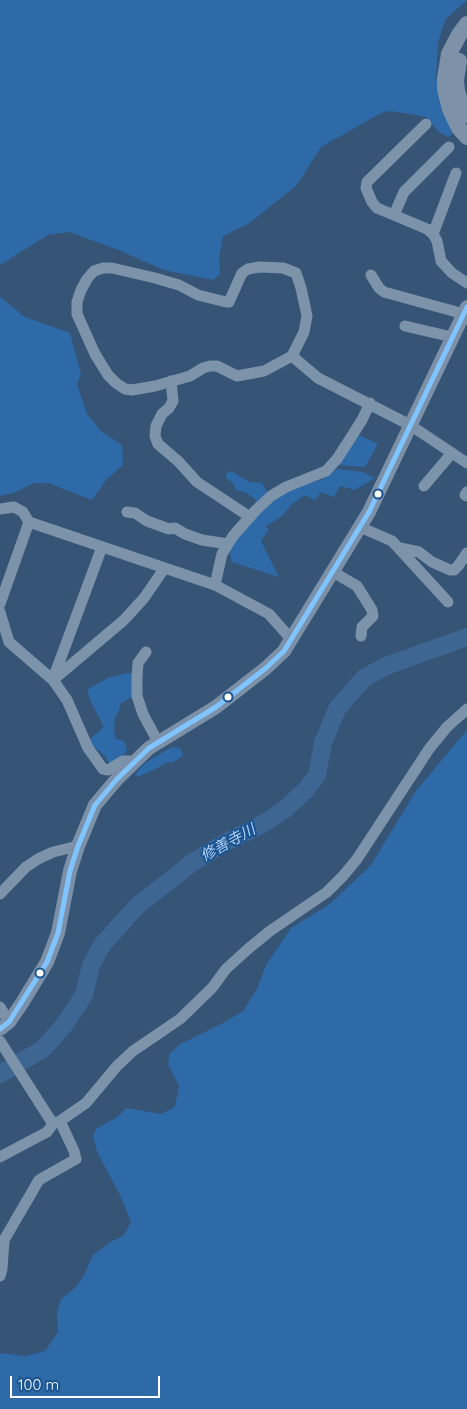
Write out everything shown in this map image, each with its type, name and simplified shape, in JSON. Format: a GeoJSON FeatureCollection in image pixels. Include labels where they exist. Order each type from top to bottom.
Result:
{"type":"FeatureCollection","features":[{"type":"Feature","properties":{"kind":"highway"},"geometry":{"type":"LineString","coordinates":[[467,24],[459,35],[450,54],[445,78],[445,89],[450,109],[459,128],[467,137]]}},
{"type":"Feature","properties":{"kind":"highway"},"geometry":{"type":"LineString","coordinates":[[467,43],[459,60],[456,80],[460,101],[467,115]]}},
{"type":"Feature","properties":{"kind":"main road"},"geometry":{"type":"LineString","coordinates":[[4,1025],[35,983],[52,950],[58,933],[70,871],[78,846],[96,805],[117,779],[149,748],[216,707],[266,668],[284,651],[333,572],[336,557],[369,512],[466,311]]}},
{"type":"Feature","properties":{"kind":"street"},"geometry":{"type":"LineString","coordinates":[[426,124],[367,182],[366,188],[377,208],[427,229],[433,234],[441,261],[452,273],[467,283]]}},
{"type":"Feature","properties":{"kind":"street"},"geometry":{"type":"LineString","coordinates":[[394,215],[404,192],[449,147]]}},
{"type":"Feature","properties":{"kind":"street"},"geometry":{"type":"LineString","coordinates":[[433,234],[456,173]]}},
{"type":"Feature","properties":{"kind":"street"},"geometry":{"type":"LineString","coordinates":[[260,266],[273,266],[289,270],[299,278],[307,316],[304,332],[292,356],[273,367],[254,374],[237,376],[216,366],[210,366],[190,376],[132,390],[120,386],[108,374],[95,354],[77,314],[77,302],[87,278],[94,271],[103,268],[112,268],[179,285],[198,295],[226,302],[229,302],[242,273],[248,269],[260,266]]}},
{"type":"Feature","properties":{"kind":"street"},"geometry":{"type":"LineString","coordinates":[[371,275],[379,288],[384,292],[466,311]]}},
{"type":"Feature","properties":{"kind":"street"},"geometry":{"type":"LineString","coordinates":[[405,326],[452,338]]}},
{"type":"Feature","properties":{"kind":"street"},"geometry":{"type":"LineString","coordinates":[[292,356],[318,378],[410,425],[467,463]]}},
{"type":"Feature","properties":{"kind":"street"},"geometry":{"type":"LineString","coordinates":[[171,381],[173,401],[162,414],[156,426],[155,436],[158,444],[198,482],[250,517]]}},
{"type":"Feature","properties":{"kind":"street"},"geometry":{"type":"LineString","coordinates":[[215,585],[222,554],[250,517],[271,496],[286,487],[326,471],[337,460],[362,420],[370,403]]}},
{"type":"Feature","properties":{"kind":"street"},"geometry":{"type":"LineString","coordinates":[[424,486],[452,453]]}},
{"type":"Feature","properties":{"kind":"street"},"geometry":{"type":"LineString","coordinates":[[0,509],[14,507],[24,512],[29,522],[215,585],[269,614],[292,640]]}},
{"type":"Feature","properties":{"kind":"street"},"geometry":{"type":"LineString","coordinates":[[127,512],[135,513],[147,521],[175,528],[202,540],[228,544]]}},
{"type":"Feature","properties":{"kind":"street"},"geometry":{"type":"LineString","coordinates":[[0,604],[29,522]]}},
{"type":"Feature","properties":{"kind":"street"},"geometry":{"type":"LineString","coordinates":[[353,532],[381,535],[392,541],[448,602]]}},
{"type":"Feature","properties":{"kind":"street"},"geometry":{"type":"LineString","coordinates":[[53,680],[102,548]]}},
{"type":"Feature","properties":{"kind":"street"},"geometry":{"type":"LineString","coordinates":[[400,548],[426,554],[443,567],[454,570],[467,552]]}},
{"type":"Feature","properties":{"kind":"street"},"geometry":{"type":"LineString","coordinates":[[53,680],[124,620],[144,598],[164,569]]}},
{"type":"Feature","properties":{"kind":"street"},"geometry":{"type":"LineString","coordinates":[[333,572],[357,586],[372,610],[373,616],[362,627],[361,636]]}},
{"type":"Feature","properties":{"kind":"street"},"geometry":{"type":"LineString","coordinates":[[0,612],[9,642],[40,671],[53,680],[67,700],[88,748],[103,769],[108,770],[123,761],[135,761]]}},
{"type":"Feature","properties":{"kind":"street"},"geometry":{"type":"LineString","coordinates":[[146,652],[138,663],[138,696],[143,714],[158,742]]}},
{"type":"Feature","properties":{"kind":"street"},"geometry":{"type":"LineString","coordinates":[[0,1157],[47,1132],[86,1103],[117,1066],[133,1051],[180,1019],[212,988],[226,969],[248,949],[270,931],[327,892],[357,859],[429,749],[447,726],[467,709]]}},
{"type":"Feature","properties":{"kind":"street"},"geometry":{"type":"LineString","coordinates":[[0,894],[26,867],[38,859],[53,852],[78,846]]}},
{"type":"Feature","properties":{"kind":"street"},"geometry":{"type":"LineString","coordinates":[[0,1007],[4,1025]]}},
{"type":"Feature","properties":{"kind":"street"},"geometry":{"type":"LineString","coordinates":[[0,1276],[4,1240],[36,1185],[40,1180],[76,1159],[74,1151],[57,1123],[29,1087],[2,1044]]}},
{"type":"Feature","properties":{"kind":"shaded area"},"geometry":{"type":"Polygon","coordinates":[[[0,0],[467,0],[446,19],[438,42],[436,78],[452,134],[448,137],[439,132],[426,117],[392,111],[383,112],[321,147],[297,185],[251,222],[223,236],[219,258],[220,274],[213,280],[164,270],[116,249],[69,232],[48,235],[0,265],[0,0]]]}},
{"type":"Feature","properties":{"kind":"shaded area"},"geometry":{"type":"Polygon","coordinates":[[[0,297],[25,317],[70,333],[81,374],[77,384],[87,414],[101,431],[122,445],[123,465],[106,480],[92,500],[48,483],[34,483],[16,492],[0,496],[0,297]]]}},
{"type":"Feature","properties":{"kind":"shaded area"},"geometry":{"type":"Polygon","coordinates":[[[357,434],[378,444],[365,467],[336,465],[357,434]]]}},
{"type":"Feature","properties":{"kind":"shaded area"},"geometry":{"type":"Polygon","coordinates":[[[337,469],[363,472],[375,478],[355,490],[340,486],[334,497],[321,492],[315,500],[305,495],[291,505],[282,516],[265,527],[269,529],[261,541],[279,577],[232,562],[228,548],[273,499],[295,487],[321,480],[337,469]]]}},
{"type":"Feature","properties":{"kind":"shaded area"},"geometry":{"type":"Polygon","coordinates":[[[229,471],[249,482],[262,483],[267,492],[257,503],[255,499],[245,492],[236,490],[233,483],[226,478],[229,471]]]}},
{"type":"Feature","properties":{"kind":"shaded area"},"geometry":{"type":"Polygon","coordinates":[[[132,673],[132,697],[121,703],[115,716],[114,730],[115,738],[125,742],[127,751],[116,763],[112,764],[92,745],[90,739],[104,727],[92,704],[88,689],[110,677],[132,673]]]}},
{"type":"Feature","properties":{"kind":"shaded area"},"geometry":{"type":"Polygon","coordinates":[[[467,730],[467,1409],[0,1409],[0,1353],[25,1356],[45,1351],[58,1332],[57,1312],[61,1299],[75,1288],[84,1275],[93,1255],[124,1235],[131,1222],[120,1195],[98,1154],[93,1137],[96,1129],[117,1117],[127,1108],[161,1114],[175,1107],[179,1086],[168,1064],[170,1054],[179,1045],[243,1011],[257,989],[266,965],[291,928],[330,904],[371,865],[416,791],[467,730]]]}},
{"type":"Feature","properties":{"kind":"shaded area"},"geometry":{"type":"Polygon","coordinates":[[[172,747],[180,748],[183,754],[181,757],[174,762],[165,763],[137,777],[136,773],[146,762],[172,747]]]}},
{"type":"Feature","properties":{"kind":"waterway","name":"修善寺川"},"geometry":{"type":"LineString","coordinates":[[0,1074],[43,1049],[65,1024],[84,995],[91,966],[102,945],[137,906],[193,862],[226,842],[261,825],[284,810],[306,790],[317,775],[323,743],[337,709],[364,678],[386,666],[467,637]]}},
{"type":"Feature","properties":{"kind":"transit line"},"geometry":{"type":"LineString","coordinates":[[0,1029],[9,1022],[47,962],[58,933],[70,871],[95,805],[117,779],[149,748],[216,707],[266,668],[284,651],[369,512],[467,307]]}}]}
